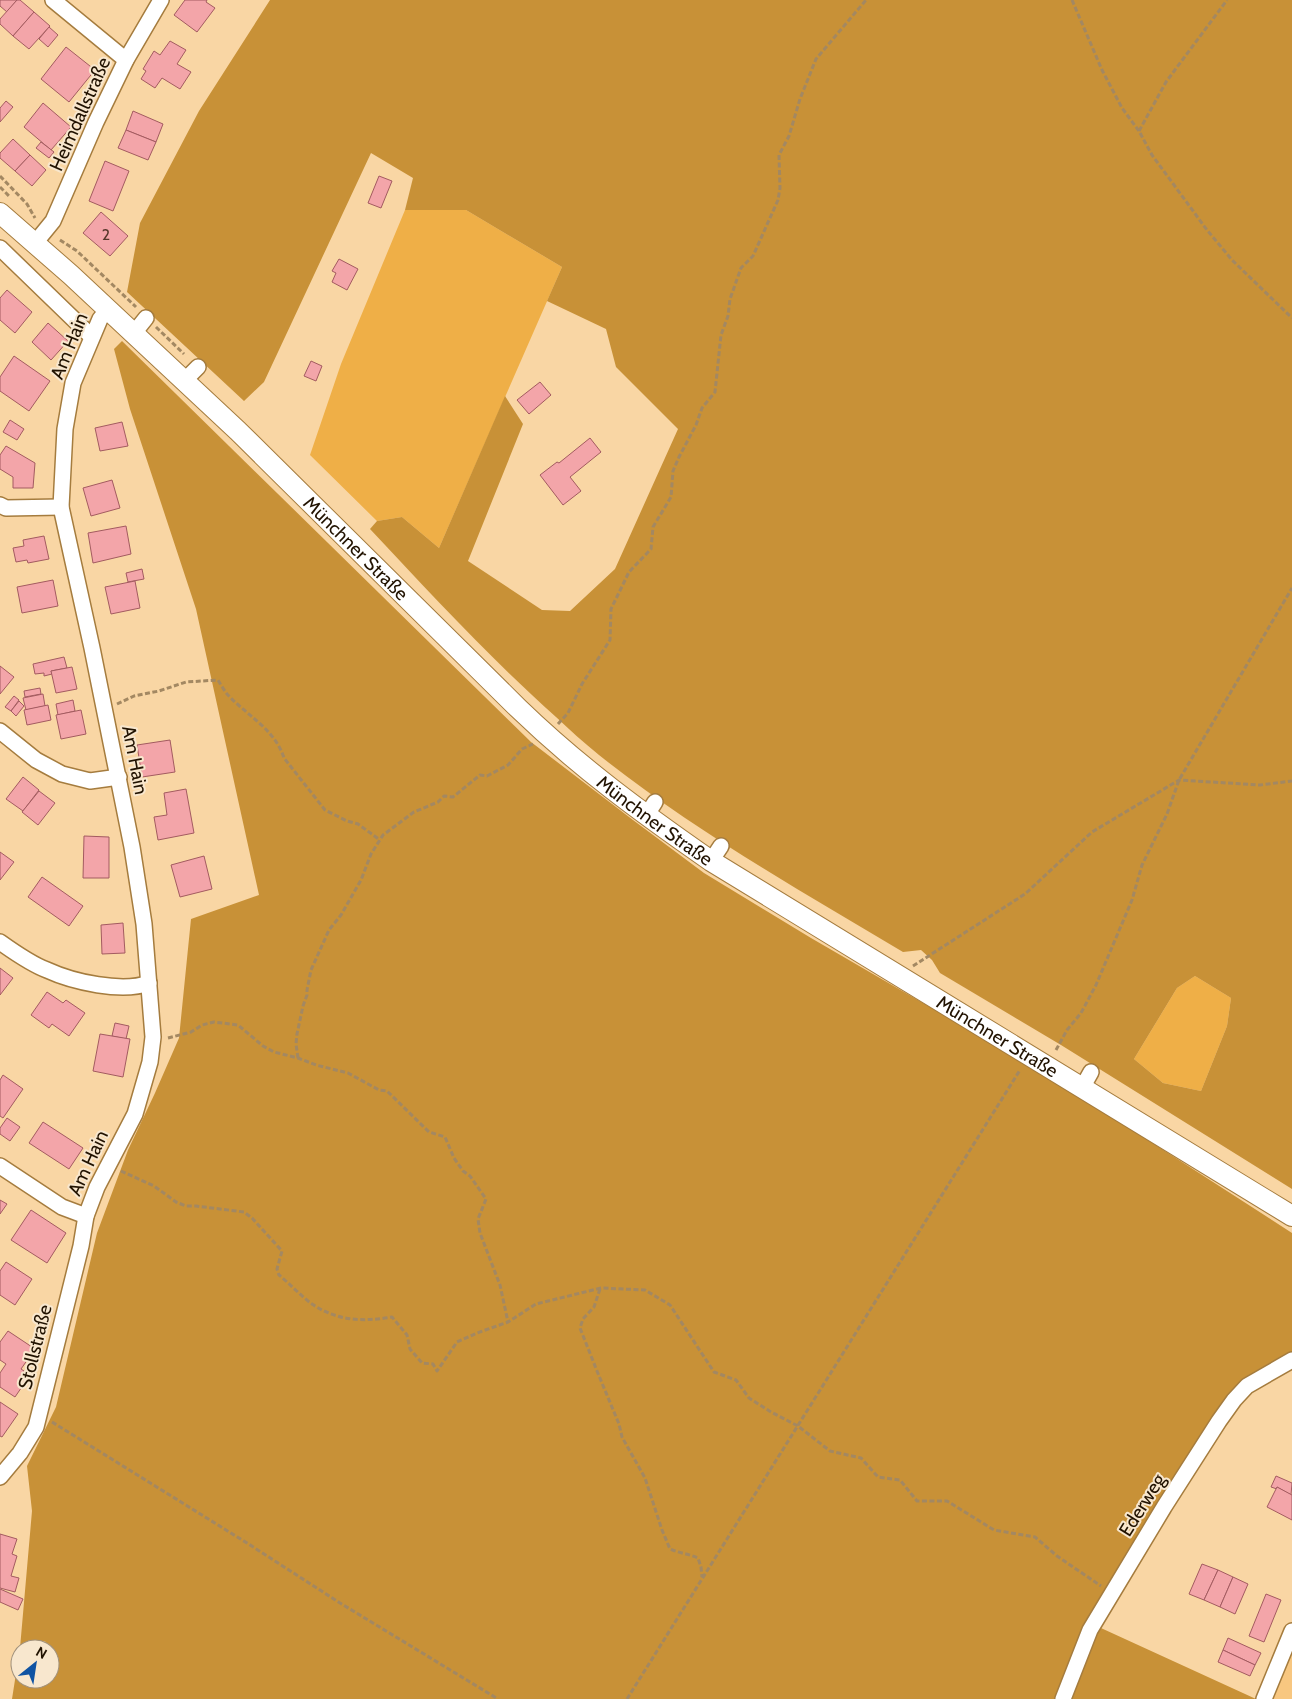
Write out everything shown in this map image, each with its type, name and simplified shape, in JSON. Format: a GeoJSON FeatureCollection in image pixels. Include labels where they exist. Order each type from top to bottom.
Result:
{"type":"FeatureCollection","features":[{"type":"Feature","properties":{"kind":"main road","name":"Münchner Straße"},"geometry":{"type":"LineString","coordinates":[[0,213],[154,352],[191,374],[238,431],[550,729],[608,788],[650,809],[716,854],[1086,1080],[1292,1216]]}},
{"type":"Feature","properties":{"kind":"street"},"geometry":{"type":"LineString","coordinates":[[53,0],[126,60]]}},
{"type":"Feature","properties":{"kind":"street","name":"Heimdallstraße"},"geometry":{"type":"LineString","coordinates":[[35,243],[53,222],[96,122],[126,60],[161,0]]}},
{"type":"Feature","properties":{"kind":"street"},"geometry":{"type":"LineString","coordinates":[[0,248],[92,336]]}},
{"type":"Feature","properties":{"kind":"street","name":"Am Hain"},"geometry":{"type":"LineString","coordinates":[[86,1216],[106,1166],[135,1114],[150,1062],[153,1037],[144,924],[119,777],[61,508],[64,429],[73,383],[100,319],[108,309]]}},
{"type":"Feature","properties":{"kind":"street"},"geometry":{"type":"LineString","coordinates":[[134,333],[146,318]]}},
{"type":"Feature","properties":{"kind":"street"},"geometry":{"type":"LineString","coordinates":[[0,505],[6,508],[61,508]]}},
{"type":"Feature","properties":{"kind":"street"},"geometry":{"type":"LineString","coordinates":[[0,731],[36,760],[62,774],[90,781],[119,777]]}},
{"type":"Feature","properties":{"kind":"street"},"geometry":{"type":"LineString","coordinates":[[0,942],[46,970],[93,985],[139,987],[149,983]]}},
{"type":"Feature","properties":{"kind":"street"},"geometry":{"type":"LineString","coordinates":[[0,1166],[62,1207],[86,1216]]}},
{"type":"Feature","properties":{"kind":"street","name":"Stollstraße"},"geometry":{"type":"LineString","coordinates":[[0,1475],[20,1453],[36,1427],[81,1246],[86,1216]]}},
{"type":"Feature","properties":{"kind":"street","name":"Ederweg"},"geometry":{"type":"LineString","coordinates":[[1063,1699],[1090,1630],[1164,1507],[1234,1400],[1247,1386],[1292,1360]]}},
{"type":"Feature","properties":{"kind":"street"},"geometry":{"type":"LineString","coordinates":[[1264,1699],[1292,1632]]}},
{"type":"Feature","properties":{"kind":"path"},"geometry":{"type":"LineString","coordinates":[[298,1058],[297,1034],[303,1006],[308,995],[306,990],[311,970],[329,930],[354,893],[367,867],[371,854],[383,835],[414,812],[438,802],[444,796],[453,797],[480,775],[487,776],[508,765],[522,749],[558,725],[568,713],[582,684],[610,640],[611,609],[629,572],[651,549],[653,527],[671,497],[674,471],[679,457],[696,425],[702,408],[715,392],[720,335],[728,316],[730,299],[742,268],[753,256],[778,200],[780,188],[779,155],[789,136],[806,83],[816,59],[866,0]]}},
{"type":"Feature","properties":{"kind":"path"},"geometry":{"type":"LineString","coordinates":[[1072,0],[1102,70],[1122,108],[1139,131],[1152,156],[1207,230],[1232,260],[1292,318]]}},
{"type":"Feature","properties":{"kind":"path"},"geometry":{"type":"LineString","coordinates":[[1139,131],[1166,82],[1227,0]]}},
{"type":"Feature","properties":{"kind":"path"},"geometry":{"type":"LineString","coordinates":[[0,176],[27,204],[35,219]]}},
{"type":"Feature","properties":{"kind":"path"},"geometry":{"type":"LineString","coordinates":[[85,259],[146,318],[191,374]]}},
{"type":"Feature","properties":{"kind":"path"},"geometry":{"type":"LineString","coordinates":[[1056,1050],[1067,1030],[1081,1013],[1096,985],[1132,900],[1142,865],[1167,814],[1179,780],[1292,588]]}},
{"type":"Feature","properties":{"kind":"path"},"geometry":{"type":"LineString","coordinates":[[104,705],[116,704],[134,696],[159,691],[186,682],[218,680],[227,693],[263,726],[281,750],[284,758],[325,810],[347,821],[358,824],[380,840]]}},
{"type":"Feature","properties":{"kind":"path"},"geometry":{"type":"LineString","coordinates":[[919,961],[1025,894],[1092,832],[1179,780],[1260,785],[1292,781]]}},
{"type":"Feature","properties":{"kind":"path"},"geometry":{"type":"LineString","coordinates":[[914,964],[922,969]]}},
{"type":"Feature","properties":{"kind":"path"},"geometry":{"type":"LineString","coordinates":[[153,1037],[163,1039],[191,1032],[202,1025],[214,1022],[238,1025],[274,1052],[348,1073],[379,1090],[386,1091],[429,1132],[445,1137],[454,1158],[463,1171],[470,1176],[486,1199],[478,1219],[480,1233],[500,1286],[508,1322]]}},
{"type":"Feature","properties":{"kind":"path"},"geometry":{"type":"LineString","coordinates":[[1048,1045],[1063,1054]]}},
{"type":"Feature","properties":{"kind":"path"},"geometry":{"type":"LineString","coordinates":[[627,1699],[1023,1064]]}},
{"type":"Feature","properties":{"kind":"path"},"geometry":{"type":"LineString","coordinates":[[106,1166],[142,1180],[162,1191],[176,1202],[186,1206],[244,1212],[252,1218],[282,1251],[276,1269],[310,1303],[331,1315],[342,1318],[367,1320],[392,1317],[407,1335],[410,1349],[422,1363],[433,1364],[437,1371],[457,1342],[508,1322],[536,1304],[601,1288],[645,1290],[670,1305],[714,1372],[736,1380],[748,1398],[798,1426],[830,1451],[861,1458],[878,1477],[900,1480],[917,1501],[947,1501],[994,1530],[1035,1537],[1057,1556],[1112,1594]]}},
{"type":"Feature","properties":{"kind":"path"},"geometry":{"type":"LineString","coordinates":[[601,1288],[594,1307],[584,1319],[580,1328],[619,1424],[622,1437],[645,1478],[670,1549],[680,1554],[698,1558],[702,1578]]}},
{"type":"Feature","properties":{"kind":"path"},"geometry":{"type":"LineString","coordinates":[[39,1413],[247,1543],[340,1604],[498,1699]]}},
{"type":"Feature","properties":{"kind":"shaded area"},"geometry":{"type":"Polygon","coordinates":[[[270,0],[1292,0],[1292,1189],[1061,1045],[940,973],[932,960],[921,950],[903,952],[709,834],[599,755],[508,672],[370,529],[377,521],[402,517],[439,548],[505,396],[523,424],[468,561],[542,610],[570,611],[615,569],[678,429],[616,367],[606,329],[547,301],[562,267],[466,210],[405,210],[413,178],[371,153],[264,382],[244,401],[127,292],[140,223],[199,111],[270,0]],[[1195,976],[1177,988],[1134,1059],[1163,1083],[1201,1091],[1227,1026],[1231,998],[1195,976]]]}},
{"type":"Feature","properties":{"kind":"shaded area"},"geometry":{"type":"Polygon","coordinates":[[[405,210],[466,210],[562,267],[439,548],[402,517],[377,521],[310,455],[341,364],[405,210]]]}},
{"type":"Feature","properties":{"kind":"shaded area"},"geometry":{"type":"Polygon","coordinates":[[[122,341],[531,742],[633,820],[704,873],[811,938],[1047,1075],[1292,1233],[1292,1355],[1248,1381],[1090,1623],[1256,1699],[12,1699],[14,1689],[60,1689],[60,1639],[21,1639],[32,1511],[27,1466],[56,1407],[97,1233],[128,1150],[179,1038],[191,919],[259,895],[196,609],[130,409],[114,349],[122,341]]]}},
{"type":"Feature","properties":{"kind":"shaded area"},"geometry":{"type":"Polygon","coordinates":[[[1195,976],[1231,998],[1227,1026],[1201,1091],[1163,1083],[1134,1059],[1177,988],[1195,976]]]}},
{"type":"Feature","properties":{"kind":"shaded area"},"geometry":{"type":"Polygon","coordinates":[[[1292,1648],[1292,1699],[1271,1699],[1292,1648]]]}},
{"type":"Feature","properties":{"kind":"building"},"geometry":{"type":"Polygon","coordinates":[[[0,0],[17,0],[7,12],[0,6],[0,0]]]}},
{"type":"Feature","properties":{"kind":"building"},"geometry":{"type":"Polygon","coordinates":[[[17,0],[20,0],[34,12],[13,36],[0,24],[0,19],[17,0]]]}},
{"type":"Feature","properties":{"kind":"building"},"geometry":{"type":"Polygon","coordinates":[[[185,0],[207,0],[206,2],[215,8],[197,32],[174,15],[185,0]]]}},
{"type":"Feature","properties":{"kind":"building"},"geometry":{"type":"Polygon","coordinates":[[[34,12],[50,26],[29,49],[13,36],[34,12]]]}},
{"type":"Feature","properties":{"kind":"building"},"geometry":{"type":"Polygon","coordinates":[[[49,27],[58,35],[48,47],[39,39],[49,27]]]}},
{"type":"Feature","properties":{"kind":"building"},"geometry":{"type":"Polygon","coordinates":[[[170,41],[186,50],[177,64],[191,72],[180,89],[162,78],[155,88],[141,79],[146,71],[143,69],[154,51],[160,55],[170,41]]]}},
{"type":"Feature","properties":{"kind":"building"},"geometry":{"type":"Polygon","coordinates":[[[66,47],[95,70],[69,102],[41,79],[66,47]]]}},
{"type":"Feature","properties":{"kind":"building"},"geometry":{"type":"Polygon","coordinates":[[[6,101],[13,107],[0,122],[0,108],[6,101]]]}},
{"type":"Feature","properties":{"kind":"building"},"geometry":{"type":"Polygon","coordinates":[[[43,103],[71,127],[51,150],[24,127],[43,103]]]}},
{"type":"Feature","properties":{"kind":"building"},"geometry":{"type":"Polygon","coordinates":[[[133,111],[163,124],[156,142],[126,130],[133,111]]]}},
{"type":"Feature","properties":{"kind":"building"},"geometry":{"type":"Polygon","coordinates":[[[126,130],[156,142],[148,160],[118,148],[126,130]]]}},
{"type":"Feature","properties":{"kind":"building"},"geometry":{"type":"Polygon","coordinates":[[[13,139],[30,155],[15,171],[0,158],[0,153],[13,139]]]}},
{"type":"Feature","properties":{"kind":"building"},"geometry":{"type":"Polygon","coordinates":[[[41,142],[54,152],[49,158],[36,148],[41,142]]]}},
{"type":"Feature","properties":{"kind":"building"},"geometry":{"type":"Polygon","coordinates":[[[30,155],[46,170],[32,186],[15,171],[30,155]]]}},
{"type":"Feature","properties":{"kind":"building"},"geometry":{"type":"Polygon","coordinates":[[[105,161],[129,171],[113,211],[89,201],[105,161]]]}},
{"type":"Feature","properties":{"kind":"building"},"geometry":{"type":"Polygon","coordinates":[[[379,176],[392,181],[381,208],[368,203],[379,176]]]}},
{"type":"Feature","properties":{"kind":"building"},"geometry":{"type":"Polygon","coordinates":[[[101,212],[128,236],[110,256],[83,233],[101,212]]]}},
{"type":"Feature","properties":{"kind":"building"},"geometry":{"type":"Polygon","coordinates":[[[339,259],[358,269],[347,290],[332,282],[336,273],[332,271],[339,259]]]}},
{"type":"Feature","properties":{"kind":"building"},"geometry":{"type":"Polygon","coordinates":[[[7,290],[32,312],[15,333],[0,320],[0,298],[7,290]]]}},
{"type":"Feature","properties":{"kind":"building"},"geometry":{"type":"Polygon","coordinates":[[[48,323],[68,341],[51,360],[32,342],[48,323]]]}},
{"type":"Feature","properties":{"kind":"building"},"geometry":{"type":"Polygon","coordinates":[[[14,356],[50,381],[29,411],[0,391],[0,377],[14,356]]]}},
{"type":"Feature","properties":{"kind":"building"},"geometry":{"type":"Polygon","coordinates":[[[311,361],[322,366],[316,381],[304,376],[311,361]]]}},
{"type":"Feature","properties":{"kind":"building"},"geometry":{"type":"Polygon","coordinates":[[[540,382],[551,395],[529,414],[517,400],[540,382]]]}},
{"type":"Feature","properties":{"kind":"building"},"geometry":{"type":"Polygon","coordinates":[[[10,420],[24,429],[17,440],[3,432],[10,420]]]}},
{"type":"Feature","properties":{"kind":"building"},"geometry":{"type":"Polygon","coordinates":[[[122,422],[128,446],[100,451],[95,428],[122,422]]]}},
{"type":"Feature","properties":{"kind":"building"},"geometry":{"type":"Polygon","coordinates":[[[590,438],[601,452],[570,477],[581,491],[563,505],[540,475],[557,462],[559,463],[590,438]]]}},
{"type":"Feature","properties":{"kind":"building"},"geometry":{"type":"Polygon","coordinates":[[[6,446],[35,463],[33,488],[13,488],[13,477],[0,469],[0,455],[6,446]]]}},
{"type":"Feature","properties":{"kind":"building"},"geometry":{"type":"Polygon","coordinates":[[[112,480],[120,508],[91,516],[83,488],[112,480]]]}},
{"type":"Feature","properties":{"kind":"building"},"geometry":{"type":"Polygon","coordinates":[[[126,526],[131,554],[93,563],[88,533],[126,526]]]}},
{"type":"Feature","properties":{"kind":"building"},"geometry":{"type":"Polygon","coordinates":[[[44,536],[49,559],[28,563],[27,560],[16,562],[13,548],[24,546],[23,540],[44,536]]]}},
{"type":"Feature","properties":{"kind":"building"},"geometry":{"type":"Polygon","coordinates":[[[142,569],[144,579],[128,582],[126,573],[142,569]]]}},
{"type":"Feature","properties":{"kind":"building"},"geometry":{"type":"Polygon","coordinates":[[[53,580],[58,606],[22,613],[17,587],[53,580]]]}},
{"type":"Feature","properties":{"kind":"building"},"geometry":{"type":"Polygon","coordinates":[[[135,581],[140,608],[111,614],[105,587],[135,581]]]}},
{"type":"Feature","properties":{"kind":"building"},"geometry":{"type":"Polygon","coordinates":[[[64,657],[67,668],[51,671],[52,674],[44,676],[44,673],[35,674],[33,664],[64,657]]]}},
{"type":"Feature","properties":{"kind":"building"},"geometry":{"type":"Polygon","coordinates":[[[0,666],[14,677],[0,694],[0,666]]]}},
{"type":"Feature","properties":{"kind":"building"},"geometry":{"type":"Polygon","coordinates":[[[72,667],[77,689],[56,693],[51,671],[72,667]]]}},
{"type":"Feature","properties":{"kind":"building"},"geometry":{"type":"Polygon","coordinates":[[[40,688],[41,694],[25,697],[24,691],[40,688]]]}},
{"type":"Feature","properties":{"kind":"building"},"geometry":{"type":"Polygon","coordinates":[[[43,694],[45,706],[26,710],[23,698],[43,694]]]}},
{"type":"Feature","properties":{"kind":"building"},"geometry":{"type":"Polygon","coordinates":[[[14,696],[19,700],[11,711],[5,707],[14,696]]]}},
{"type":"Feature","properties":{"kind":"building"},"geometry":{"type":"Polygon","coordinates":[[[73,700],[75,711],[58,715],[56,704],[73,700]]]}},
{"type":"Feature","properties":{"kind":"building"},"geometry":{"type":"Polygon","coordinates":[[[19,701],[24,706],[16,716],[11,711],[19,701]]]}},
{"type":"Feature","properties":{"kind":"building"},"geometry":{"type":"Polygon","coordinates":[[[48,705],[51,720],[27,725],[24,710],[48,705]]]}},
{"type":"Feature","properties":{"kind":"building"},"geometry":{"type":"Polygon","coordinates":[[[81,710],[86,734],[61,739],[56,715],[81,710]]]}},
{"type":"Feature","properties":{"kind":"building"},"geometry":{"type":"Polygon","coordinates":[[[170,740],[175,772],[142,777],[137,745],[170,740]]]}},
{"type":"Feature","properties":{"kind":"building"},"geometry":{"type":"Polygon","coordinates":[[[23,777],[39,790],[23,811],[6,799],[23,777]]]}},
{"type":"Feature","properties":{"kind":"building"},"geometry":{"type":"Polygon","coordinates":[[[186,789],[194,833],[158,840],[154,817],[167,815],[164,793],[186,789]]]}},
{"type":"Feature","properties":{"kind":"building"},"geometry":{"type":"Polygon","coordinates":[[[39,791],[55,803],[38,825],[22,812],[39,791]]]}},
{"type":"Feature","properties":{"kind":"building"},"geometry":{"type":"Polygon","coordinates":[[[84,836],[109,837],[109,878],[83,878],[84,836]]]}},
{"type":"Feature","properties":{"kind":"building"},"geometry":{"type":"Polygon","coordinates":[[[0,852],[14,862],[0,880],[0,852]]]}},
{"type":"Feature","properties":{"kind":"building"},"geometry":{"type":"Polygon","coordinates":[[[204,856],[212,889],[180,897],[171,865],[204,856]]]}},
{"type":"Feature","properties":{"kind":"building"},"geometry":{"type":"Polygon","coordinates":[[[42,877],[83,906],[69,926],[28,897],[42,877]]]}},
{"type":"Feature","properties":{"kind":"building"},"geometry":{"type":"Polygon","coordinates":[[[123,923],[125,953],[102,954],[101,925],[123,923]]]}},
{"type":"Feature","properties":{"kind":"building"},"geometry":{"type":"Polygon","coordinates":[[[0,968],[13,978],[0,995],[0,968]]]}},
{"type":"Feature","properties":{"kind":"building"},"geometry":{"type":"Polygon","coordinates":[[[47,992],[63,1003],[66,1000],[85,1013],[69,1036],[52,1024],[49,1028],[31,1015],[47,992]]]}},
{"type":"Feature","properties":{"kind":"building"},"geometry":{"type":"Polygon","coordinates":[[[115,1023],[129,1026],[126,1039],[112,1036],[115,1023]]]}},
{"type":"Feature","properties":{"kind":"building"},"geometry":{"type":"Polygon","coordinates":[[[100,1034],[130,1039],[123,1077],[93,1071],[100,1034]]]}},
{"type":"Feature","properties":{"kind":"building"},"geometry":{"type":"Polygon","coordinates":[[[3,1075],[23,1089],[3,1118],[0,1116],[0,1080],[3,1075]]]}},
{"type":"Feature","properties":{"kind":"building"},"geometry":{"type":"Polygon","coordinates":[[[7,1118],[20,1127],[10,1141],[0,1134],[0,1128],[7,1118]]]}},
{"type":"Feature","properties":{"kind":"building"},"geometry":{"type":"Polygon","coordinates":[[[43,1122],[83,1148],[69,1169],[29,1143],[43,1122]]]}},
{"type":"Feature","properties":{"kind":"building"},"geometry":{"type":"Polygon","coordinates":[[[0,1200],[7,1204],[0,1214],[0,1200]]]}},
{"type":"Feature","properties":{"kind":"building"},"geometry":{"type":"Polygon","coordinates":[[[31,1210],[66,1233],[47,1263],[11,1240],[31,1210]]]}},
{"type":"Feature","properties":{"kind":"building"},"geometry":{"type":"Polygon","coordinates":[[[6,1262],[32,1279],[15,1305],[0,1295],[0,1271],[6,1262]]]}},
{"type":"Feature","properties":{"kind":"building"},"geometry":{"type":"Polygon","coordinates":[[[8,1331],[35,1349],[21,1369],[30,1375],[15,1397],[0,1387],[0,1373],[6,1364],[0,1360],[0,1342],[8,1331]]]}},
{"type":"Feature","properties":{"kind":"building"},"geometry":{"type":"Polygon","coordinates":[[[0,1402],[18,1414],[2,1437],[0,1436],[0,1402]]]}},
{"type":"Feature","properties":{"kind":"building"},"geometry":{"type":"Polygon","coordinates":[[[1276,1476],[1292,1483],[1291,1495],[1277,1487],[1277,1489],[1271,1487],[1276,1476]]]}},
{"type":"Feature","properties":{"kind":"building"},"geometry":{"type":"Polygon","coordinates":[[[1277,1487],[1292,1495],[1292,1520],[1267,1507],[1277,1487]]]}},
{"type":"Feature","properties":{"kind":"building"},"geometry":{"type":"Polygon","coordinates":[[[0,1534],[17,1539],[12,1554],[17,1556],[11,1576],[19,1578],[15,1592],[0,1588],[0,1534]]]}},
{"type":"Feature","properties":{"kind":"building"},"geometry":{"type":"Polygon","coordinates":[[[1202,1564],[1218,1570],[1204,1600],[1189,1594],[1202,1564]]]}},
{"type":"Feature","properties":{"kind":"building"},"geometry":{"type":"Polygon","coordinates":[[[1218,1570],[1233,1577],[1220,1607],[1204,1600],[1218,1570]]]}},
{"type":"Feature","properties":{"kind":"building"},"geometry":{"type":"Polygon","coordinates":[[[1233,1577],[1248,1584],[1235,1614],[1220,1607],[1233,1577]]]}},
{"type":"Feature","properties":{"kind":"building"},"geometry":{"type":"Polygon","coordinates":[[[0,1589],[23,1599],[18,1610],[0,1602],[0,1589]]]}},
{"type":"Feature","properties":{"kind":"building"},"geometry":{"type":"Polygon","coordinates":[[[1266,1594],[1281,1600],[1264,1642],[1249,1636],[1266,1594]]]}},
{"type":"Feature","properties":{"kind":"building"},"geometry":{"type":"Polygon","coordinates":[[[1228,1638],[1261,1653],[1255,1665],[1223,1650],[1228,1638]]]}},
{"type":"Feature","properties":{"kind":"building"},"geometry":{"type":"Polygon","coordinates":[[[1223,1650],[1255,1665],[1250,1676],[1218,1662],[1223,1650]]]}}]}
